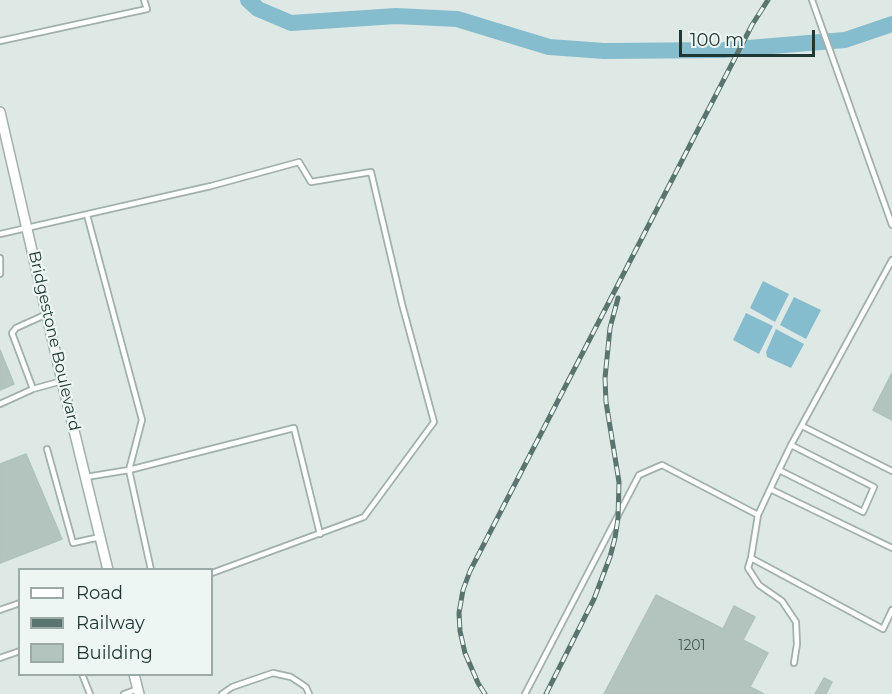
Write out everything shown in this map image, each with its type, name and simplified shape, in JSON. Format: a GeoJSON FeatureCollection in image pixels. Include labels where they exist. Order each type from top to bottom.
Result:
{"type":"FeatureCollection","features":[{"type":"Feature","properties":{"kind":"street","name":"Bridgestone Boulevard"},"geometry":{"type":"LineString","coordinates":[[0,112],[108,568]]}},
{"type":"Feature","properties":{"kind":"street"},"geometry":{"type":"LineString","coordinates":[[134,676],[138,692]]}},
{"type":"Feature","properties":{"kind":"lane"},"geometry":{"type":"LineString","coordinates":[[0,41],[147,9],[144,0]]}},
{"type":"Feature","properties":{"kind":"lane"},"geometry":{"type":"LineString","coordinates":[[812,0],[892,225]]}},
{"type":"Feature","properties":{"kind":"lane"},"geometry":{"type":"LineString","coordinates":[[0,234],[211,186],[299,162],[311,182],[371,172],[402,304],[434,422],[364,518],[213,573]]}},
{"type":"Feature","properties":{"kind":"lane"},"geometry":{"type":"LineString","coordinates":[[87,215],[142,420],[129,470],[151,568]]}},
{"type":"Feature","properties":{"kind":"lane"},"geometry":{"type":"LineString","coordinates":[[0,258],[0,274]]}},
{"type":"Feature","properties":{"kind":"lane"},"geometry":{"type":"LineString","coordinates":[[794,663],[797,644],[796,621],[782,601],[759,585],[748,568],[758,515],[778,470],[892,260]]}},
{"type":"Feature","properties":{"kind":"lane"},"geometry":{"type":"LineString","coordinates":[[33,389],[12,333],[16,328],[47,314]]}},
{"type":"Feature","properties":{"kind":"lane"},"geometry":{"type":"LineString","coordinates":[[0,404],[33,389],[62,381]]}},
{"type":"Feature","properties":{"kind":"lane"},"geometry":{"type":"LineString","coordinates":[[802,426],[892,471]]}},
{"type":"Feature","properties":{"kind":"lane"},"geometry":{"type":"LineString","coordinates":[[86,477],[129,470],[294,428],[320,534]]}},
{"type":"Feature","properties":{"kind":"lane"},"geometry":{"type":"LineString","coordinates":[[778,470],[863,513],[874,487],[791,446]]}},
{"type":"Feature","properties":{"kind":"lane"},"geometry":{"type":"LineString","coordinates":[[47,449],[72,543],[100,537]]}},
{"type":"Feature","properties":{"kind":"lane"},"geometry":{"type":"LineString","coordinates":[[525,694],[639,475],[662,465],[758,515]]}},
{"type":"Feature","properties":{"kind":"lane"},"geometry":{"type":"LineString","coordinates":[[770,489],[892,548]]}},
{"type":"Feature","properties":{"kind":"lane"},"geometry":{"type":"LineString","coordinates":[[751,558],[883,628],[892,610]]}},
{"type":"Feature","properties":{"kind":"lane"},"geometry":{"type":"LineString","coordinates":[[0,610],[18,604]]}},
{"type":"Feature","properties":{"kind":"lane"},"geometry":{"type":"LineString","coordinates":[[0,658],[18,652]]}},
{"type":"Feature","properties":{"kind":"lane"},"geometry":{"type":"LineString","coordinates":[[222,694],[232,687],[273,673],[291,677],[306,687],[309,694]]}},
{"type":"Feature","properties":{"kind":"lane"},"geometry":{"type":"LineString","coordinates":[[82,676],[90,694]]}},
{"type":"Feature","properties":{"kind":"lane"},"geometry":{"type":"LineString","coordinates":[[124,694],[138,692]]}},
{"type":"Feature","properties":{"kind":"water"},"geometry":{"type":"Polygon","coordinates":[[[763,281],[789,294],[775,322],[750,308],[763,281]]]}},
{"type":"Feature","properties":{"kind":"water"},"geometry":{"type":"Polygon","coordinates":[[[794,297],[821,310],[806,339],[780,325],[794,297]]]}},
{"type":"Feature","properties":{"kind":"water"},"geometry":{"type":"Polygon","coordinates":[[[746,313],[773,326],[759,354],[733,340],[746,313]]]}},
{"type":"Feature","properties":{"kind":"water"},"geometry":{"type":"Polygon","coordinates":[[[776,329],[804,344],[791,368],[767,357],[766,352],[776,329]]]}},
{"type":"Feature","properties":{"kind":"building"},"geometry":{"type":"Polygon","coordinates":[[[0,350],[14,384],[0,390],[0,350]]]}},
{"type":"Feature","properties":{"kind":"building"},"geometry":{"type":"Polygon","coordinates":[[[892,373],[892,420],[873,410],[892,373]]]}},
{"type":"Feature","properties":{"kind":"building"},"geometry":{"type":"Polygon","coordinates":[[[26,454],[62,539],[0,563],[0,464],[26,454]]]}},
{"type":"Feature","properties":{"kind":"building"},"geometry":{"type":"Polygon","coordinates":[[[656,595],[723,629],[734,606],[755,617],[743,640],[768,653],[750,687],[764,694],[604,694],[656,595]]]}},
{"type":"Feature","properties":{"kind":"building"},"geometry":{"type":"Polygon","coordinates":[[[824,678],[832,682],[826,694],[815,694],[824,678]]]}},
{"type":"Feature","properties":{"kind":"waterway"},"geometry":{"type":"LineString","coordinates":[[248,0],[258,9],[291,23],[396,16],[457,19],[549,47],[604,51],[724,50],[845,40],[892,24]]}},
{"type":"Feature","properties":{"kind":"railway"},"geometry":{"type":"LineString","coordinates":[[485,694],[465,653],[460,631],[459,613],[463,590],[470,571],[752,25],[768,0]]}},
{"type":"Feature","properties":{"kind":"railway"},"geometry":{"type":"LineString","coordinates":[[546,694],[594,599],[615,538],[619,482],[606,402],[605,378],[610,328],[618,298]]}}]}
